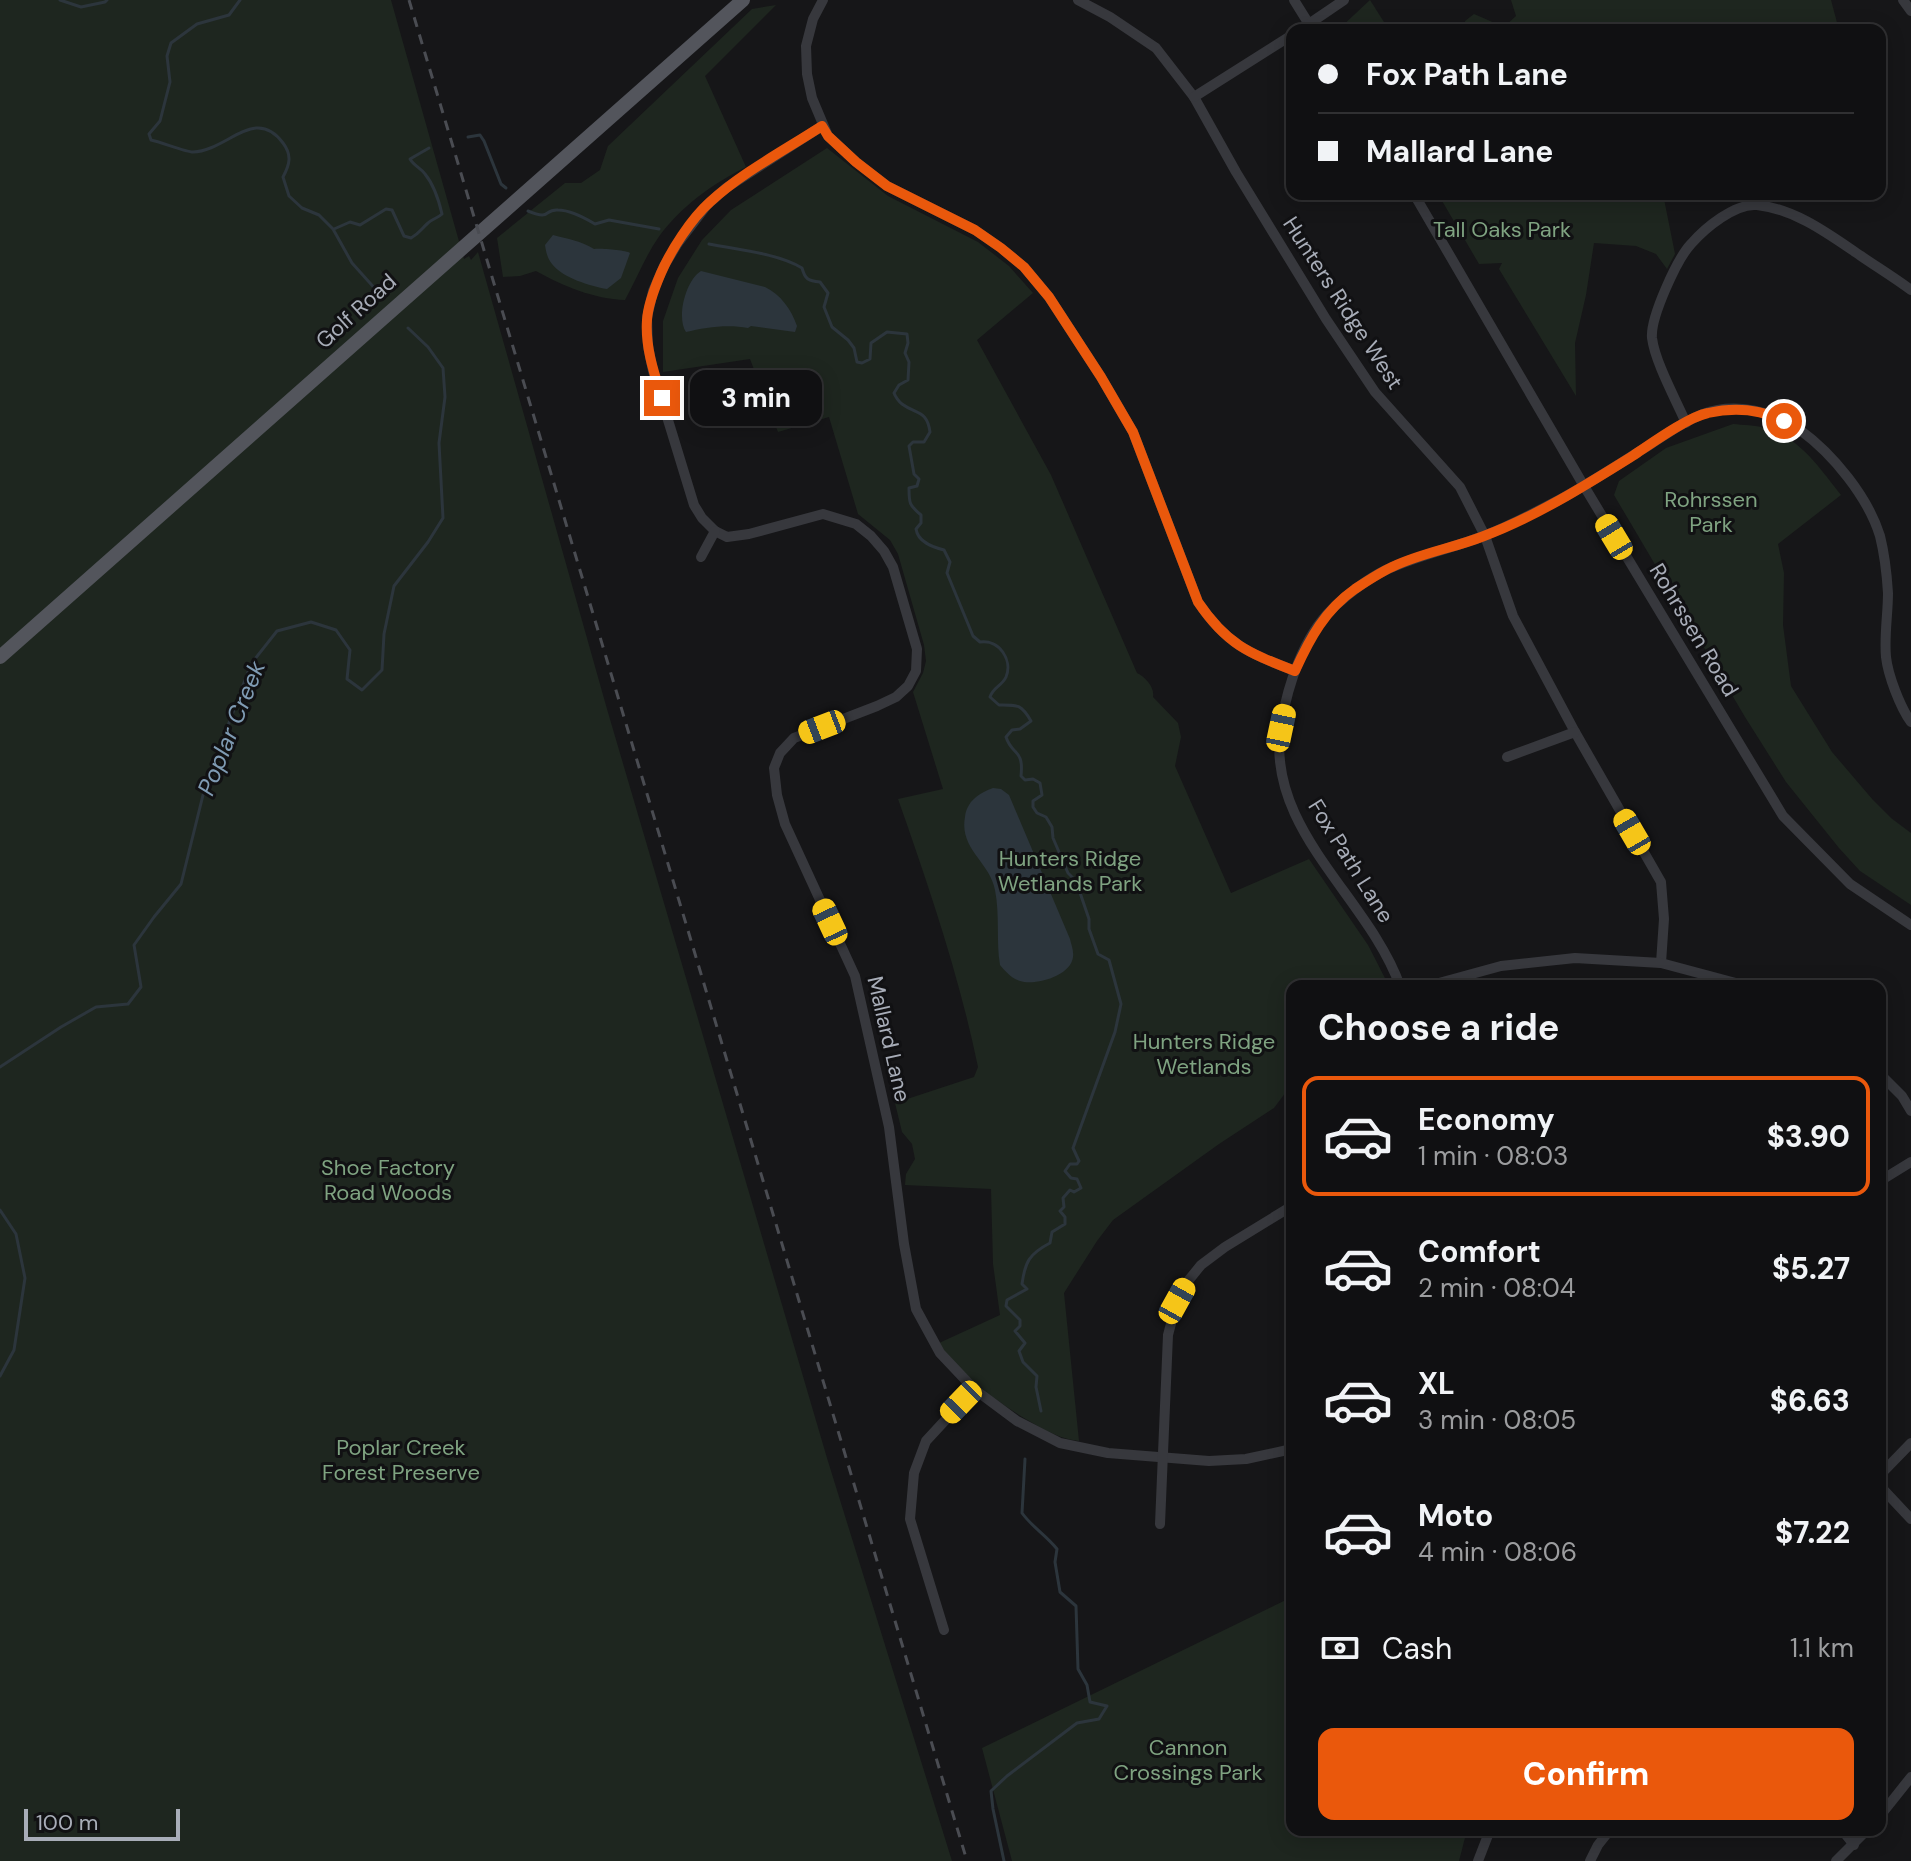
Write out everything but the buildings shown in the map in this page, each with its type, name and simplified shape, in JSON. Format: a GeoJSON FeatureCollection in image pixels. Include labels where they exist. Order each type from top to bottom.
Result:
{"type":"FeatureCollection","features":[{"type":"Feature","properties":{"kind":"main road","name":"Golf Road"},"geometry":{"type":"LineString","coordinates":[[0,657],[743,0]]}},
{"type":"Feature","properties":{"kind":"street"},"geometry":{"type":"LineString","coordinates":[[823,0],[813,19],[806,46],[807,74],[812,98],[828,136],[887,186],[975,230],[1024,267],[1049,297],[1133,432],[1204,611],[1239,647],[1295,671]]}},
{"type":"Feature","properties":{"kind":"street","name":"Hunters Ridge West"},"geometry":{"type":"LineString","coordinates":[[1078,0],[1156,48],[1194,97],[1326,319],[1375,392],[1460,487],[1485,536],[1513,616],[1661,882],[1664,919],[1661,963]]}},
{"type":"Feature","properties":{"kind":"street"},"geometry":{"type":"LineString","coordinates":[[1294,0],[1306,24]]}},
{"type":"Feature","properties":{"kind":"street"},"geometry":{"type":"LineString","coordinates":[[1313,24],[1344,0]]}},
{"type":"Feature","properties":{"kind":"street"},"geometry":{"type":"LineString","coordinates":[[1903,0],[1911,11]]}},
{"type":"Feature","properties":{"kind":"street"},"geometry":{"type":"LineString","coordinates":[[1194,97],[1286,39]]}},
{"type":"Feature","properties":{"kind":"street"},"geometry":{"type":"LineString","coordinates":[[701,557],[715,531],[694,505],[653,371],[647,318],[653,291],[678,243],[707,205],[726,188],[822,126]]}},
{"type":"Feature","properties":{"kind":"street","name":"Rohrssen Road"},"geometry":{"type":"LineString","coordinates":[[1417,200],[1584,486],[1783,816],[1850,884],[1911,925]]}},
{"type":"Feature","properties":{"kind":"street"},"geometry":{"type":"LineString","coordinates":[[1686,423],[1656,356],[1652,336],[1655,312],[1689,245],[1730,212],[1748,205],[1760,205],[1817,226],[1911,290]]}},
{"type":"Feature","properties":{"kind":"street","name":"Fox Path Lane"},"geometry":{"type":"LineString","coordinates":[[1398,980],[1380,945],[1311,844],[1294,813],[1280,763],[1281,728],[1295,671],[1310,638],[1329,612],[1353,590],[1392,567],[1485,536],[1584,486],[1704,413],[1735,408],[1769,413],[1800,430],[1830,457],[1853,484],[1871,515],[1880,537],[1888,590],[1886,659],[1894,688],[1911,722]]}},
{"type":"Feature","properties":{"kind":"street","name":"Mallard Lane"},"geometry":{"type":"LineString","coordinates":[[715,531],[727,537],[749,534],[823,514],[856,524],[884,551],[893,567],[917,649],[916,671],[908,686],[896,697],[794,738],[780,753],[774,768],[785,824],[855,976],[889,1127],[916,1309],[940,1353],[974,1389],[1017,1421],[1060,1443],[1108,1453],[1209,1461],[1246,1459],[1286,1450]]}},
{"type":"Feature","properties":{"kind":"street"},"geometry":{"type":"LineString","coordinates":[[1507,757],[1575,732]]}},
{"type":"Feature","properties":{"kind":"street"},"geometry":{"type":"LineString","coordinates":[[1450,980],[1501,966],[1575,958],[1661,963],[1725,980]]}},
{"type":"Feature","properties":{"kind":"street"},"geometry":{"type":"LineString","coordinates":[[1886,1080],[1902,1096],[1911,1111]]}},
{"type":"Feature","properties":{"kind":"street"},"geometry":{"type":"LineString","coordinates":[[1886,1177],[1911,1162]]}},
{"type":"Feature","properties":{"kind":"street"},"geometry":{"type":"LineString","coordinates":[[1160,1524],[1168,1335],[1177,1301],[1201,1265],[1286,1210]]}},
{"type":"Feature","properties":{"kind":"street"},"geometry":{"type":"LineString","coordinates":[[944,1630],[910,1519],[914,1473],[926,1441],[974,1389]]}},
{"type":"Feature","properties":{"kind":"street"},"geometry":{"type":"LineString","coordinates":[[1886,1469],[1911,1443]]}},
{"type":"Feature","properties":{"kind":"street"},"geometry":{"type":"LineString","coordinates":[[1886,1492],[1911,1519]]}},
{"type":"Feature","properties":{"kind":"street"},"geometry":{"type":"LineString","coordinates":[[1886,1808],[1911,1777]]}},
{"type":"Feature","properties":{"kind":"street"},"geometry":{"type":"LineString","coordinates":[[1478,1861],[1488,1836]]}},
{"type":"Feature","properties":{"kind":"street"},"geometry":{"type":"LineString","coordinates":[[1590,1861],[1605,1836]]}},
{"type":"Feature","properties":{"kind":"street"},"geometry":{"type":"LineString","coordinates":[[1847,1836],[1854,1845]]}},
{"type":"Feature","properties":{"kind":"street"},"geometry":{"type":"LineString","coordinates":[[1836,1861],[1862,1836]]}},
{"type":"Feature","properties":{"kind":"green space","name":"Poplar Creek Forest Preserve"},"geometry":{"type":"Polygon","coordinates":[[[0,0],[391,0],[464,259],[469,256],[471,260],[478,252],[607,709],[827,1458],[952,1861],[0,1861],[0,0]]]}},
{"type":"Feature","properties":{"kind":"green space"},"geometry":{"type":"Polygon","coordinates":[[[1370,0],[1385,24],[1344,24],[1370,0]]]}},
{"type":"Feature","properties":{"kind":"green space"},"geometry":{"type":"Polygon","coordinates":[[[1511,0],[1831,0],[1837,24],[1507,24],[1516,16],[1511,0]]]}},
{"type":"Feature","properties":{"kind":"green space"},"geometry":{"type":"Polygon","coordinates":[[[776,5],[705,76],[746,167],[709,189],[676,216],[653,245],[625,300],[579,291],[536,271],[503,277],[497,238],[565,183],[581,183],[600,170],[608,146],[752,9],[776,5]]]}},
{"type":"Feature","properties":{"kind":"green space"},"geometry":{"type":"Polygon","coordinates":[[[1474,14],[1497,24],[1465,24],[1474,14]]]}},
{"type":"Feature","properties":{"kind":"green space","name":"Hunters Ridge Wetlands Park"},"geometry":{"type":"Polygon","coordinates":[[[827,148],[888,196],[978,242],[1009,266],[1033,293],[977,340],[1051,475],[1137,673],[1149,683],[1153,697],[1178,723],[1181,737],[1175,766],[1231,893],[1309,859],[1368,945],[1386,980],[1286,980],[1286,1092],[1274,1108],[1113,1220],[1097,1241],[1064,1293],[1079,1441],[1046,1430],[994,1398],[961,1370],[939,1343],[1000,1315],[993,1264],[991,1189],[905,1185],[906,1174],[915,1159],[912,1144],[902,1132],[895,1103],[974,1077],[978,1067],[953,965],[898,799],[943,789],[913,692],[926,661],[898,554],[890,540],[858,514],[829,417],[778,432],[750,359],[663,372],[663,321],[678,278],[702,240],[731,210],[827,148]]]}},
{"type":"Feature","properties":{"kind":"green space","name":"Tall Oaks Park"},"geometry":{"type":"Polygon","coordinates":[[[1442,200],[1664,200],[1675,254],[1667,269],[1656,254],[1636,246],[1594,243],[1575,343],[1576,396],[1499,269],[1502,263],[1479,264],[1442,200]]]}},
{"type":"Feature","properties":{"kind":"green space","name":"Rohrssen Park"},"geometry":{"type":"Polygon","coordinates":[[[1733,424],[1761,427],[1788,438],[1808,455],[1841,495],[1778,544],[1784,573],[1783,625],[1791,686],[1832,752],[1873,800],[1911,833],[1911,905],[1860,871],[1786,782],[1614,495],[1619,481],[1666,448],[1733,424]]]}},
{"type":"Feature","properties":{"kind":"green space","name":"Cannon Crossings Park"},"geometry":{"type":"Polygon","coordinates":[[[1286,1600],[1286,1836],[1465,1836],[1459,1861],[1012,1861],[982,1748],[1286,1600]]]}},
{"type":"Feature","properties":{"kind":"shaded area"},"geometry":{"type":"Polygon","coordinates":[[[553,235],[594,249],[630,253],[621,278],[607,289],[563,273],[552,264],[546,252],[545,245],[553,235]]]}},
{"type":"Feature","properties":{"kind":"shaded area"},"geometry":{"type":"Polygon","coordinates":[[[701,271],[771,290],[792,314],[797,326],[795,332],[733,326],[686,332],[682,317],[684,299],[691,282],[701,271]]]}},
{"type":"Feature","properties":{"kind":"shaded area"},"geometry":{"type":"Polygon","coordinates":[[[993,788],[1009,795],[1072,945],[1071,964],[1043,981],[1020,981],[1000,965],[995,890],[966,838],[964,828],[968,806],[979,795],[993,788]]]}},
{"type":"Feature","properties":{"kind":"waterway","name":"Poplar Creek"},"geometry":{"type":"LineString","coordinates":[[60,0],[81,7],[107,0]]}},
{"type":"Feature","properties":{"kind":"waterway","name":"Poplar Creek"},"geometry":{"type":"LineString","coordinates":[[240,0],[229,15],[197,24],[171,43],[167,56],[170,82],[160,121],[149,134],[151,140],[193,152],[205,150],[251,129],[262,128],[272,132],[288,152],[283,177],[289,196],[302,208],[319,215],[333,229],[352,263],[378,292]]}},
{"type":"Feature","properties":{"kind":"waterway"},"geometry":{"type":"LineString","coordinates":[[468,137],[480,135],[501,184],[506,188]]}},
{"type":"Feature","properties":{"kind":"waterway"},"geometry":{"type":"LineString","coordinates":[[334,229],[350,222],[360,225],[386,209],[392,210],[404,236],[411,238],[442,214],[431,183],[410,159],[429,148]]}},
{"type":"Feature","properties":{"kind":"waterway"},"geometry":{"type":"LineString","coordinates":[[528,211],[544,215],[553,210],[563,210],[595,224],[609,220],[659,229]]}},
{"type":"Feature","properties":{"kind":"waterway"},"geometry":{"type":"LineString","coordinates":[[709,244],[781,259],[802,268],[808,279],[820,282],[828,293],[824,307],[832,327],[854,348],[857,362],[870,359],[871,343],[887,332],[907,334],[905,353],[909,362],[908,380],[899,385],[894,393],[902,404],[924,416],[930,432],[924,442],[913,442],[909,446],[914,474],[919,479],[917,486],[909,488],[910,503],[921,515],[917,534],[926,543],[944,550],[950,562],[947,573],[973,636],[980,642],[998,647],[1006,658],[1006,677],[990,697],[999,705],[1018,707],[1031,721],[1020,729],[1012,730],[1006,737],[1021,761],[1021,776],[1040,783],[1042,795],[1033,801],[1033,807],[1046,817],[1052,827],[1053,838],[1068,873],[1076,881],[1098,954],[1109,960],[1121,1004],[1115,1032],[1073,1148],[1079,1161],[1070,1164],[1065,1171],[1071,1178],[1077,1179],[1081,1188],[1074,1192],[1070,1190],[1063,1198],[1064,1207],[1060,1211],[1065,1217],[1065,1224],[1052,1232],[1050,1243],[1029,1259],[1022,1284],[1027,1289],[1007,1300],[1006,1306],[1020,1320],[1020,1326],[1015,1331],[1025,1343],[1019,1351],[1023,1362],[1037,1376],[1041,1411]]}},
{"type":"Feature","properties":{"kind":"waterway","name":"Poplar Creek"},"geometry":{"type":"LineString","coordinates":[[0,1067],[96,1007],[128,1004],[141,987],[134,945],[181,884],[205,787],[251,664],[277,631],[311,622],[336,630],[350,650],[347,679],[362,690],[382,670],[384,634],[394,586],[443,518],[439,443],[445,397],[443,368],[428,347],[408,328]]}},
{"type":"Feature","properties":{"kind":"waterway","name":"Poplar Creek"},"geometry":{"type":"LineString","coordinates":[[0,1210],[16,1234],[25,1278],[14,1350],[0,1376]]}},
{"type":"Feature","properties":{"kind":"waterway"},"geometry":{"type":"LineString","coordinates":[[1004,1861],[991,1791],[1077,1723],[1099,1719],[1107,1706],[1090,1702],[1087,1685],[1078,1669],[1076,1606],[1060,1592],[1055,1562],[1057,1549],[1022,1513],[1025,1459]]}},
{"type":"Feature","properties":{"kind":"railway"},"geometry":{"type":"LineString","coordinates":[[409,0],[967,1861]]}},
{"type":"Feature","properties":{"kind":"route"},"geometry":{"type":"LineString","coordinates":[[662,398],[648,346],[647,318],[653,291],[664,266],[707,205],[726,188],[822,126],[828,136],[856,162],[887,186],[975,230],[1024,267],[1049,297],[1133,432],[1198,602],[1210,620],[1239,647],[1295,671],[1310,638],[1329,612],[1353,590],[1392,567],[1485,536],[1521,519],[1584,486],[1704,413],[1735,408],[1769,413],[1784,421]]}},
{"type":"Feature","properties":{"kind":"park label","name":"Hunters Ridge Wetlands"},"geometry":{"type":"Point","coordinates":[1204,1054]}},
{"type":"Feature","properties":{"kind":"park label","name":"Shoe Factory Road Woods"},"geometry":{"type":"Point","coordinates":[388,1180]}}]}
